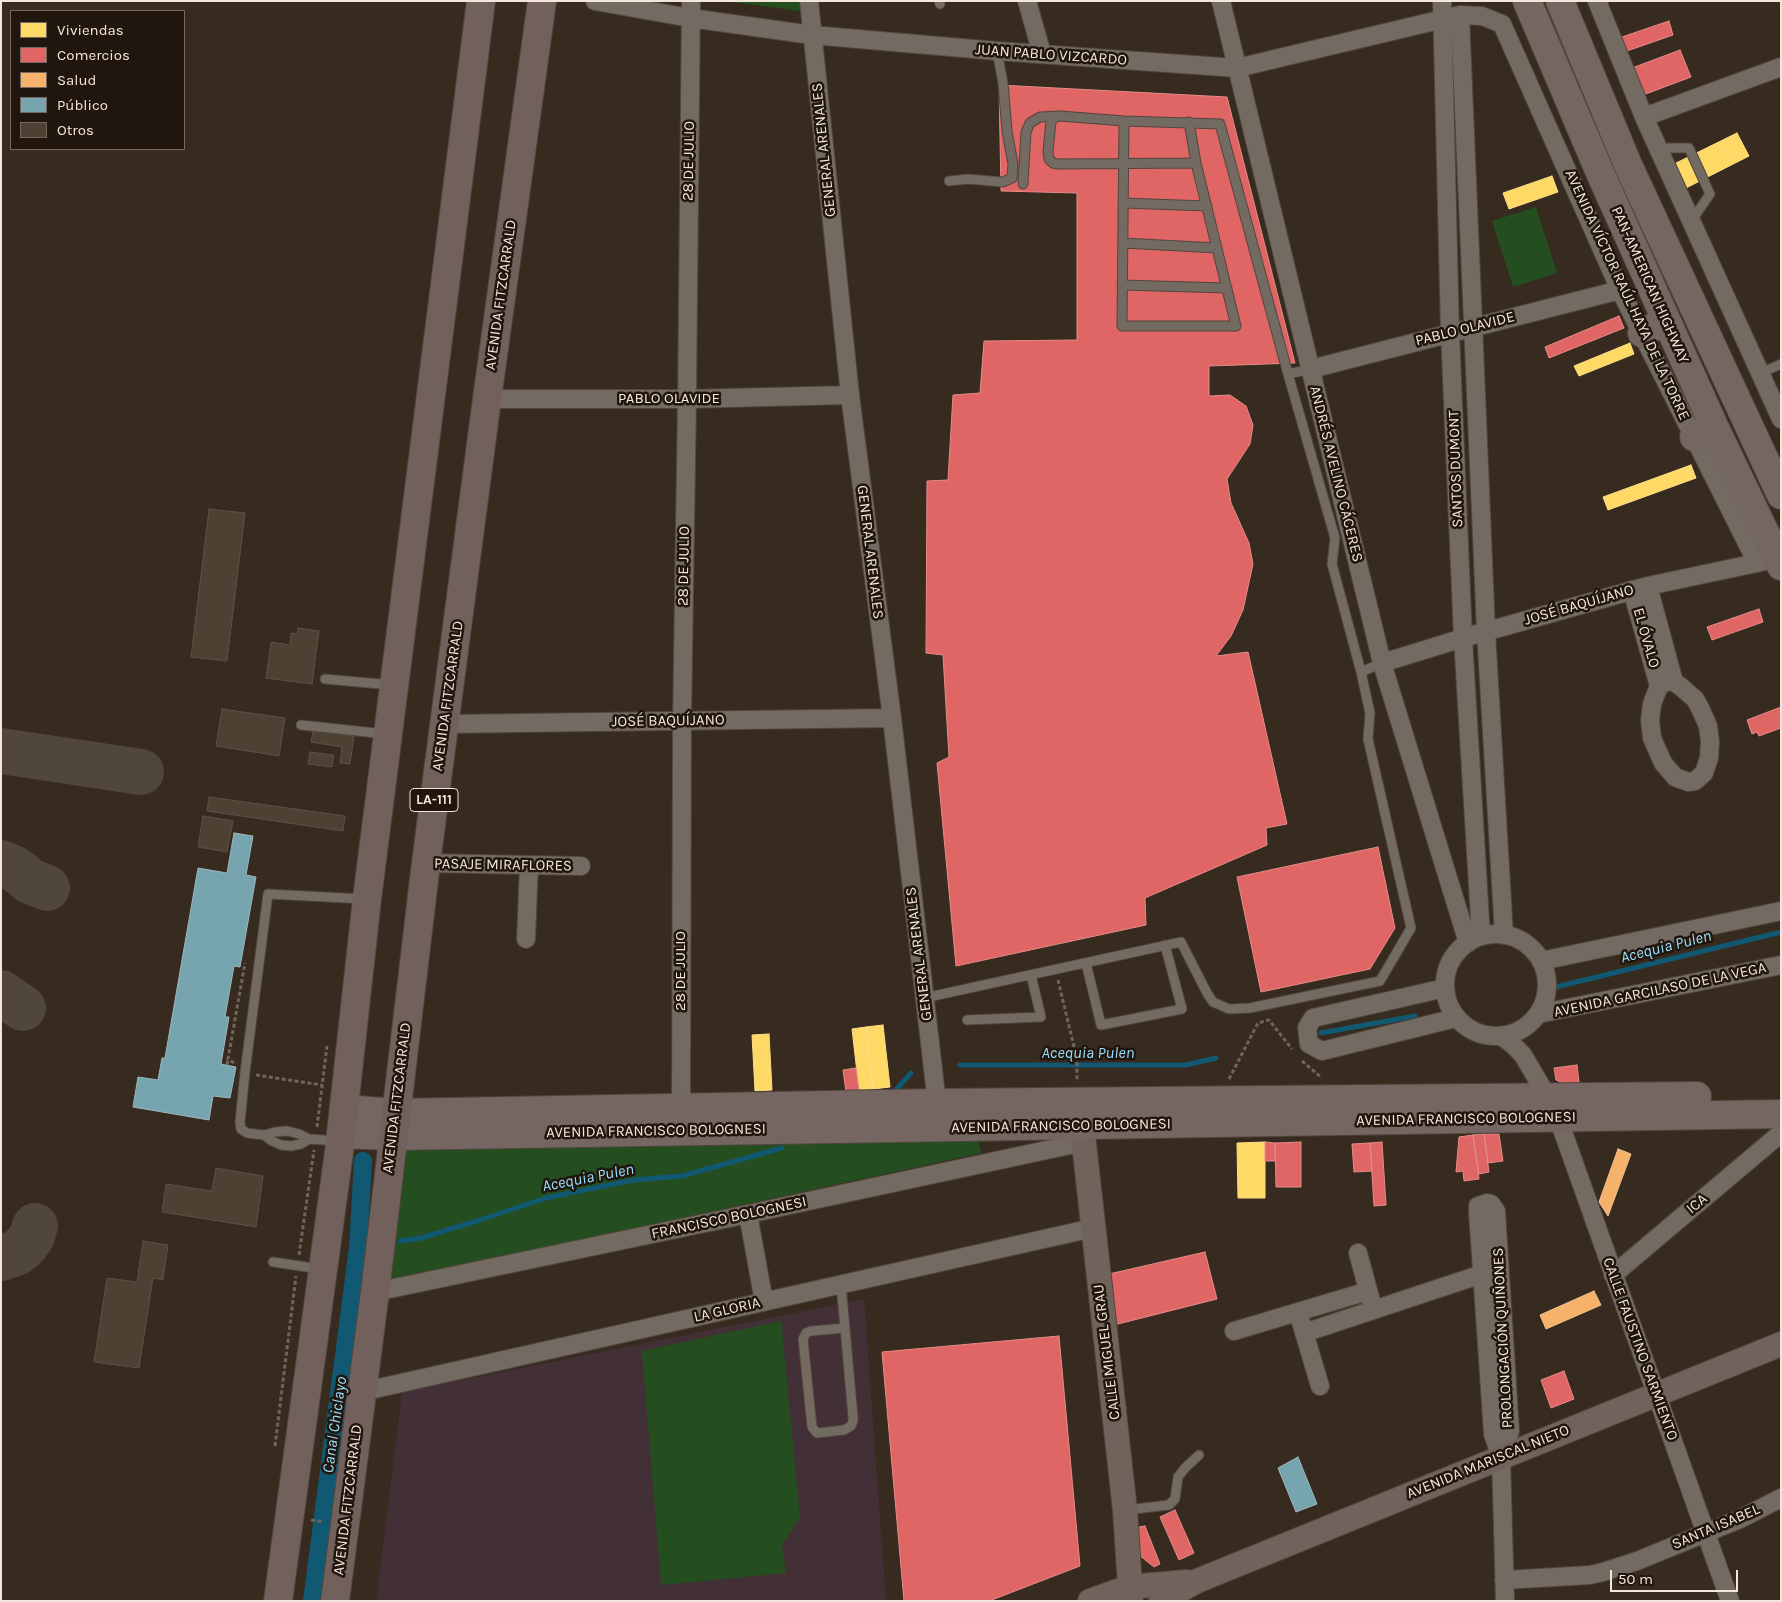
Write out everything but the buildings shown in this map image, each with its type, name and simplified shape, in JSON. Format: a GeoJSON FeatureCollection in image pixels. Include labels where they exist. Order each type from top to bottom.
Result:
{"type":"FeatureCollection","features":[{"type":"Feature","properties":{"kind":"highway"},"geometry":{"type":"LineString","coordinates":[[278,1601],[310,1268],[367,899],[481,1]]}},
{"type":"Feature","properties":{"kind":"highway","name":"AVENIDA FITZCARRALD"},"geometry":{"type":"LineString","coordinates":[[335,1601],[375,1292],[426,863],[542,1]]}},
{"type":"Feature","properties":{"kind":"main road","name":"PAN-AMERICAN HIGHWAY"},"geometry":{"type":"LineString","coordinates":[[1527,1],[1597,166],[1666,321],[1704,432],[1772,563]]}},
{"type":"Feature","properties":{"kind":"main road","name":"PAN-AMERICAN HIGHWAY"},"geometry":{"type":"LineString","coordinates":[[1560,1],[1628,165],[1781,495]]}},
{"type":"Feature","properties":{"kind":"main road"},"geometry":{"type":"LineString","coordinates":[[1642,333],[1666,321]]}},
{"type":"Feature","properties":{"kind":"main road","name":"AVENIDA FRANCISCO BOLOGNESI"},"geometry":{"type":"LineString","coordinates":[[330,1134],[394,1125],[1081,1113],[1553,1108],[1781,1096]]}},
{"type":"Feature","properties":{"kind":"main road","name":"AVENIDA FRANCISCO BOLOGNESI"},"geometry":{"type":"LineString","coordinates":[[681,1119],[937,1103],[1081,1113],[1226,1101],[1781,1114]]}},
{"type":"Feature","properties":{"kind":"main road","name":"CALLE MIGUEL GRAU"},"geometry":{"type":"LineString","coordinates":[[1081,1113],[1092,1228],[1125,1510],[1130,1594]]}},
{"type":"Feature","properties":{"kind":"main road","name":"AVENIDA MARISCAL NIETO"},"geometry":{"type":"LineString","coordinates":[[1161,1601],[1197,1581],[1781,1344]]}},
{"type":"Feature","properties":{"kind":"main road","name":"AVENIDA MARISCAL NIETO"},"geometry":{"type":"LineString","coordinates":[[1090,1601],[1197,1581]]}},
{"type":"Feature","properties":{"kind":"street","name":"JUAN PABLO VIZCARDO"},"geometry":{"type":"LineString","coordinates":[[595,1],[691,10],[812,36],[1237,68],[1442,10],[1460,15],[1482,16],[1502,24]]}},
{"type":"Feature","properties":{"kind":"street","name":"GENERAL ARENALES"},"geometry":{"type":"LineString","coordinates":[[809,1],[850,395],[892,718],[937,1103]]}},
{"type":"Feature","properties":{"kind":"street"},"geometry":{"type":"LineString","coordinates":[[1027,1],[1042,54]]}},
{"type":"Feature","properties":{"kind":"street","name":"ANDRÉS AVELINO CÁCERES"},"geometry":{"type":"LineString","coordinates":[[1221,1],[1382,662],[1474,940]]}},
{"type":"Feature","properties":{"kind":"street"},"geometry":{"type":"LineString","coordinates":[[1597,1],[1644,117],[1781,419]]}},
{"type":"Feature","properties":{"kind":"street","name":"28 DE JULIO"},"geometry":{"type":"LineString","coordinates":[[681,1119],[682,721],[691,10]]}},
{"type":"Feature","properties":{"kind":"street","name":"SANTOS DUMONT"},"geometry":{"type":"LineString","coordinates":[[1442,10],[1450,332],[1474,940]]}},
{"type":"Feature","properties":{"kind":"street","name":"SANTOS DUMONT"},"geometry":{"type":"LineString","coordinates":[[1460,15],[1486,631],[1504,935]]}},
{"type":"Feature","properties":{"kind":"street","name":"AVENIDA VÍCTOR RAÚL HAYA DE LA TORRE"},"geometry":{"type":"LineString","coordinates":[[1502,24],[1620,290],[1642,333],[1704,432]]}},
{"type":"Feature","properties":{"kind":"street"},"geometry":{"type":"LineString","coordinates":[[1644,117],[1781,67]]}},
{"type":"Feature","properties":{"kind":"street","name":"PABLO OLAVIDE"},"geometry":{"type":"LineString","coordinates":[[1310,369],[1620,290]]}},
{"type":"Feature","properties":{"kind":"street","name":"PABLO OLAVIDE"},"geometry":{"type":"LineString","coordinates":[[487,399],[687,399],[850,395]]}},
{"type":"Feature","properties":{"kind":"street","name":"JOSÉ BAQUÍJANO"},"geometry":{"type":"LineString","coordinates":[[1382,662],[1640,588],[1772,563]]}},
{"type":"Feature","properties":{"kind":"street","name":"EL ÓVALO"},"geometry":{"type":"LineString","coordinates":[[1640,588],[1666,684],[1651,711],[1651,728],[1655,747],[1663,763],[1675,777],[1688,782],[1695,781],[1704,773],[1709,758],[1708,726],[1703,712],[1695,699],[1666,684]]}},
{"type":"Feature","properties":{"kind":"street","name":"JOSÉ BAQUÍJANO"},"geometry":{"type":"LineString","coordinates":[[445,724],[892,718]]}},
{"type":"Feature","properties":{"kind":"street","name":"PASAJE MIRAFLORES"},"geometry":{"type":"LineString","coordinates":[[426,863],[581,866]]}},
{"type":"Feature","properties":{"kind":"street"},"geometry":{"type":"LineString","coordinates":[[526,939],[528,865]]}},
{"type":"Feature","properties":{"kind":"street"},"geometry":{"type":"LineString","coordinates":[[1541,961],[1781,911]]}},
{"type":"Feature","properties":{"kind":"street"},"geometry":{"type":"LineString","coordinates":[[1492,934],[1504,935],[1519,939],[1532,948],[1541,961],[1546,974],[1548,988],[1545,1002],[1538,1014],[1524,1028],[1513,1034],[1501,1036],[1484,1035],[1469,1029],[1456,1018],[1448,1004],[1445,988],[1446,974],[1450,962],[1458,951],[1474,940],[1492,934]]}},
{"type":"Feature","properties":{"kind":"street","name":"AVENIDA GARCILASO DE LA VEGA"},"geometry":{"type":"LineString","coordinates":[[1538,1014],[1781,965]]}},
{"type":"Feature","properties":{"kind":"street"},"geometry":{"type":"LineString","coordinates":[[1445,988],[1313,1018],[1307,1028],[1309,1044],[1322,1051],[1456,1018]]}},
{"type":"Feature","properties":{"kind":"street","name":"CALLE FAUSTINO SARMIENTO"},"geometry":{"type":"LineString","coordinates":[[1524,1028],[1730,1601]]}},
{"type":"Feature","properties":{"kind":"street","name":"CALLE FAUSTINO SARMIENTO"},"geometry":{"type":"LineString","coordinates":[[1501,1036],[1523,1055],[1553,1108]]}},
{"type":"Feature","properties":{"kind":"street","name":"FRANCISCO BOLOGNESI"},"geometry":{"type":"LineString","coordinates":[[375,1292],[748,1214],[1081,1113]]}},
{"type":"Feature","properties":{"kind":"street","name":"ICA"},"geometry":{"type":"LineString","coordinates":[[1613,1275],[1781,1132]]}},
{"type":"Feature","properties":{"kind":"street","name":"PROLONGACIÓN QUIÑONES"},"geometry":{"type":"LineString","coordinates":[[1487,1203],[1494,1206],[1496,1211],[1510,1431],[1501,1457],[1493,1434],[1478,1212],[1478,1206],[1487,1203]]}},
{"type":"Feature","properties":{"kind":"street"},"geometry":{"type":"LineString","coordinates":[[748,1214],[764,1302]]}},
{"type":"Feature","properties":{"kind":"street","name":"LA GLORIA"},"geometry":{"type":"LineString","coordinates":[[361,1392],[1092,1228]]}},
{"type":"Feature","properties":{"kind":"street"},"geometry":{"type":"LineString","coordinates":[[1358,1253],[1374,1310]]}},
{"type":"Feature","properties":{"kind":"street"},"geometry":{"type":"LineString","coordinates":[[1304,1333],[1482,1274]]}},
{"type":"Feature","properties":{"kind":"street"},"geometry":{"type":"LineString","coordinates":[[1234,1331],[1368,1291]]}},
{"type":"Feature","properties":{"kind":"street"},"geometry":{"type":"LineString","coordinates":[[1299,1312],[1320,1386]]}},
{"type":"Feature","properties":{"kind":"street"},"geometry":{"type":"LineString","coordinates":[[1501,1457],[1505,1601]]}},
{"type":"Feature","properties":{"kind":"street","name":"SANTA ISABEL"},"geometry":{"type":"LineString","coordinates":[[1504,1580],[1590,1575],[1637,1561],[1740,1519],[1781,1498]]}},
{"type":"Feature","properties":{"kind":"lane"},"geometry":{"type":"LineString","coordinates":[[949,181],[968,179],[1003,182],[1012,178],[1013,164],[997,51]]}},
{"type":"Feature","properties":{"kind":"lane"},"geometry":{"type":"LineString","coordinates":[[1060,116],[1051,121],[1048,151],[1049,159],[1058,164],[1123,162],[1196,163]]}},
{"type":"Feature","properties":{"kind":"lane"},"geometry":{"type":"LineString","coordinates":[[924,998],[1180,942],[1206,993],[1213,1002],[1229,1009],[1250,1008],[1380,981],[1411,928],[1368,739],[1370,713],[1332,564],[1335,538],[1220,124],[1124,121],[1060,116],[1040,117],[1030,123],[1026,132],[1023,184]]}},
{"type":"Feature","properties":{"kind":"lane"},"geometry":{"type":"LineString","coordinates":[[1124,121],[1122,326],[1236,326],[1196,163],[1189,122]]}},
{"type":"Feature","properties":{"kind":"lane"},"geometry":{"type":"LineString","coordinates":[[1658,148],[1689,148],[1710,194],[1692,220]]}},
{"type":"Feature","properties":{"kind":"lane"},"geometry":{"type":"LineString","coordinates":[[1123,204],[1207,206]]}},
{"type":"Feature","properties":{"kind":"lane"},"geometry":{"type":"LineString","coordinates":[[1123,242],[1217,248]]}},
{"type":"Feature","properties":{"kind":"lane"},"geometry":{"type":"LineString","coordinates":[[1122,285],[1227,288]]}},
{"type":"Feature","properties":{"kind":"lane"},"geometry":{"type":"LineString","coordinates":[[1761,373],[1781,364]]}},
{"type":"Feature","properties":{"kind":"lane"},"geometry":{"type":"LineString","coordinates":[[1288,374],[1310,369]]}},
{"type":"Feature","properties":{"kind":"lane"},"geometry":{"type":"LineString","coordinates":[[1361,672],[1382,662]]}},
{"type":"Feature","properties":{"kind":"lane"},"geometry":{"type":"LineString","coordinates":[[325,679],[394,686]]}},
{"type":"Feature","properties":{"kind":"lane"},"geometry":{"type":"LineString","coordinates":[[302,725],[388,734]]}},
{"type":"Feature","properties":{"kind":"lane"},"geometry":{"type":"LineString","coordinates":[[330,1134],[299,1134],[287,1131],[264,1135],[247,1133],[241,1129],[240,1122],[253,1006],[268,894],[367,899]]}},
{"type":"Feature","properties":{"kind":"lane"},"geometry":{"type":"LineString","coordinates":[[1086,963],[1101,1025],[1182,1009],[1165,945]]}},
{"type":"Feature","properties":{"kind":"lane"},"geometry":{"type":"LineString","coordinates":[[967,1020],[1041,1017],[1031,975]]}},
{"type":"Feature","properties":{"kind":"lane"},"geometry":{"type":"LineString","coordinates":[[264,1135],[281,1145],[291,1146],[330,1134]]}},
{"type":"Feature","properties":{"kind":"lane"},"geometry":{"type":"LineString","coordinates":[[273,1262],[310,1268]]}},
{"type":"Feature","properties":{"kind":"lane"},"geometry":{"type":"LineString","coordinates":[[841,1284],[845,1328],[853,1421],[851,1426],[844,1430],[817,1433],[812,1427],[803,1339],[806,1333],[811,1331],[845,1328]]}},
{"type":"Feature","properties":{"kind":"lane"},"geometry":{"type":"LineString","coordinates":[[1125,1510],[1169,1506],[1175,1499],[1178,1477],[1199,1455]]}},
{"type":"Feature","properties":{"kind":"path"},"geometry":{"type":"LineString","coordinates":[[1056,970],[1077,1059],[1081,1113]]}},
{"type":"Feature","properties":{"kind":"path"},"geometry":{"type":"LineString","coordinates":[[1226,1101],[1226,1083],[1247,1041],[1258,1023],[1269,1020]]}},
{"type":"Feature","properties":{"kind":"path"},"geometry":{"type":"LineString","coordinates":[[226,1065],[228,1059]]}},
{"type":"Feature","properties":{"kind":"path"},"geometry":{"type":"LineString","coordinates":[[274,1453],[310,1268],[330,1134]]}},
{"type":"Feature","properties":{"kind":"path"},"geometry":{"type":"LineString","coordinates":[[309,1520],[331,1522]]}},
{"type":"Feature","properties":{"kind":"shaded area"},"geometry":{"type":"Polygon","coordinates":[[[864,1299],[886,1601],[376,1601],[402,1392],[864,1299]]]}},
{"type":"Feature","properties":{"kind":"green space"},"geometry":{"type":"Polygon","coordinates":[[[726,1],[802,1],[803,4],[799,11],[726,1]]]}},
{"type":"Feature","properties":{"kind":"green space"},"geometry":{"type":"Polygon","coordinates":[[[1536,207],[1557,273],[1513,287],[1492,221],[1536,207]]]}},
{"type":"Feature","properties":{"kind":"green space"},"geometry":{"type":"Polygon","coordinates":[[[977,1134],[981,1153],[388,1282],[407,1141],[977,1134]]]}},
{"type":"Feature","properties":{"kind":"green space"},"geometry":{"type":"Polygon","coordinates":[[[781,1321],[800,1517],[782,1545],[786,1573],[661,1585],[642,1351],[781,1321]]]}},
{"type":"Feature","properties":{"kind":"waterway","name":"Acequia Pulen"},"geometry":{"type":"LineString","coordinates":[[1556,987],[1781,932]]}},
{"type":"Feature","properties":{"kind":"waterway","name":"Acequia Pulen"},"geometry":{"type":"LineString","coordinates":[[1321,1033],[1415,1016]]}},
{"type":"Feature","properties":{"kind":"waterway","name":"Acequia Pulen"},"geometry":{"type":"LineString","coordinates":[[960,1065],[1186,1065],[1216,1058]]}},
{"type":"Feature","properties":{"kind":"waterway","name":"Acequia Pulen"},"geometry":{"type":"LineString","coordinates":[[896,1090],[911,1073]]}},
{"type":"Feature","properties":{"kind":"waterway","name":"Acequia Pulen"},"geometry":{"type":"LineString","coordinates":[[400,1241],[421,1238],[546,1198],[633,1180],[682,1176],[782,1148]]}},
{"type":"Feature","properties":{"kind":"waterway","name":"Canal Chiclayo"},"geometry":{"type":"LineString","coordinates":[[312,1601],[358,1248],[363,1161]]}},
{"type":"Feature","properties":{"kind":"waterway","name":"Acequia Pulen"},"geometry":{"type":"LineString","coordinates":[[358,1248],[366,1247]]}},
{"type":"Feature","properties":{"kind":"taxiway"},"geometry":{"type":"LineString","coordinates":[[1,751],[141,772]]}},
{"type":"Feature","properties":{"kind":"taxiway"},"geometry":{"type":"LineString","coordinates":[[1,863],[15,869],[30,881],[47,888]]}},
{"type":"Feature","properties":{"kind":"taxiway"},"geometry":{"type":"LineString","coordinates":[[1,993],[23,1008]]}},
{"type":"Feature","properties":{"kind":"taxiway"},"geometry":{"type":"LineString","coordinates":[[1,1258],[16,1253],[25,1246],[32,1236],[35,1226]]}}]}
